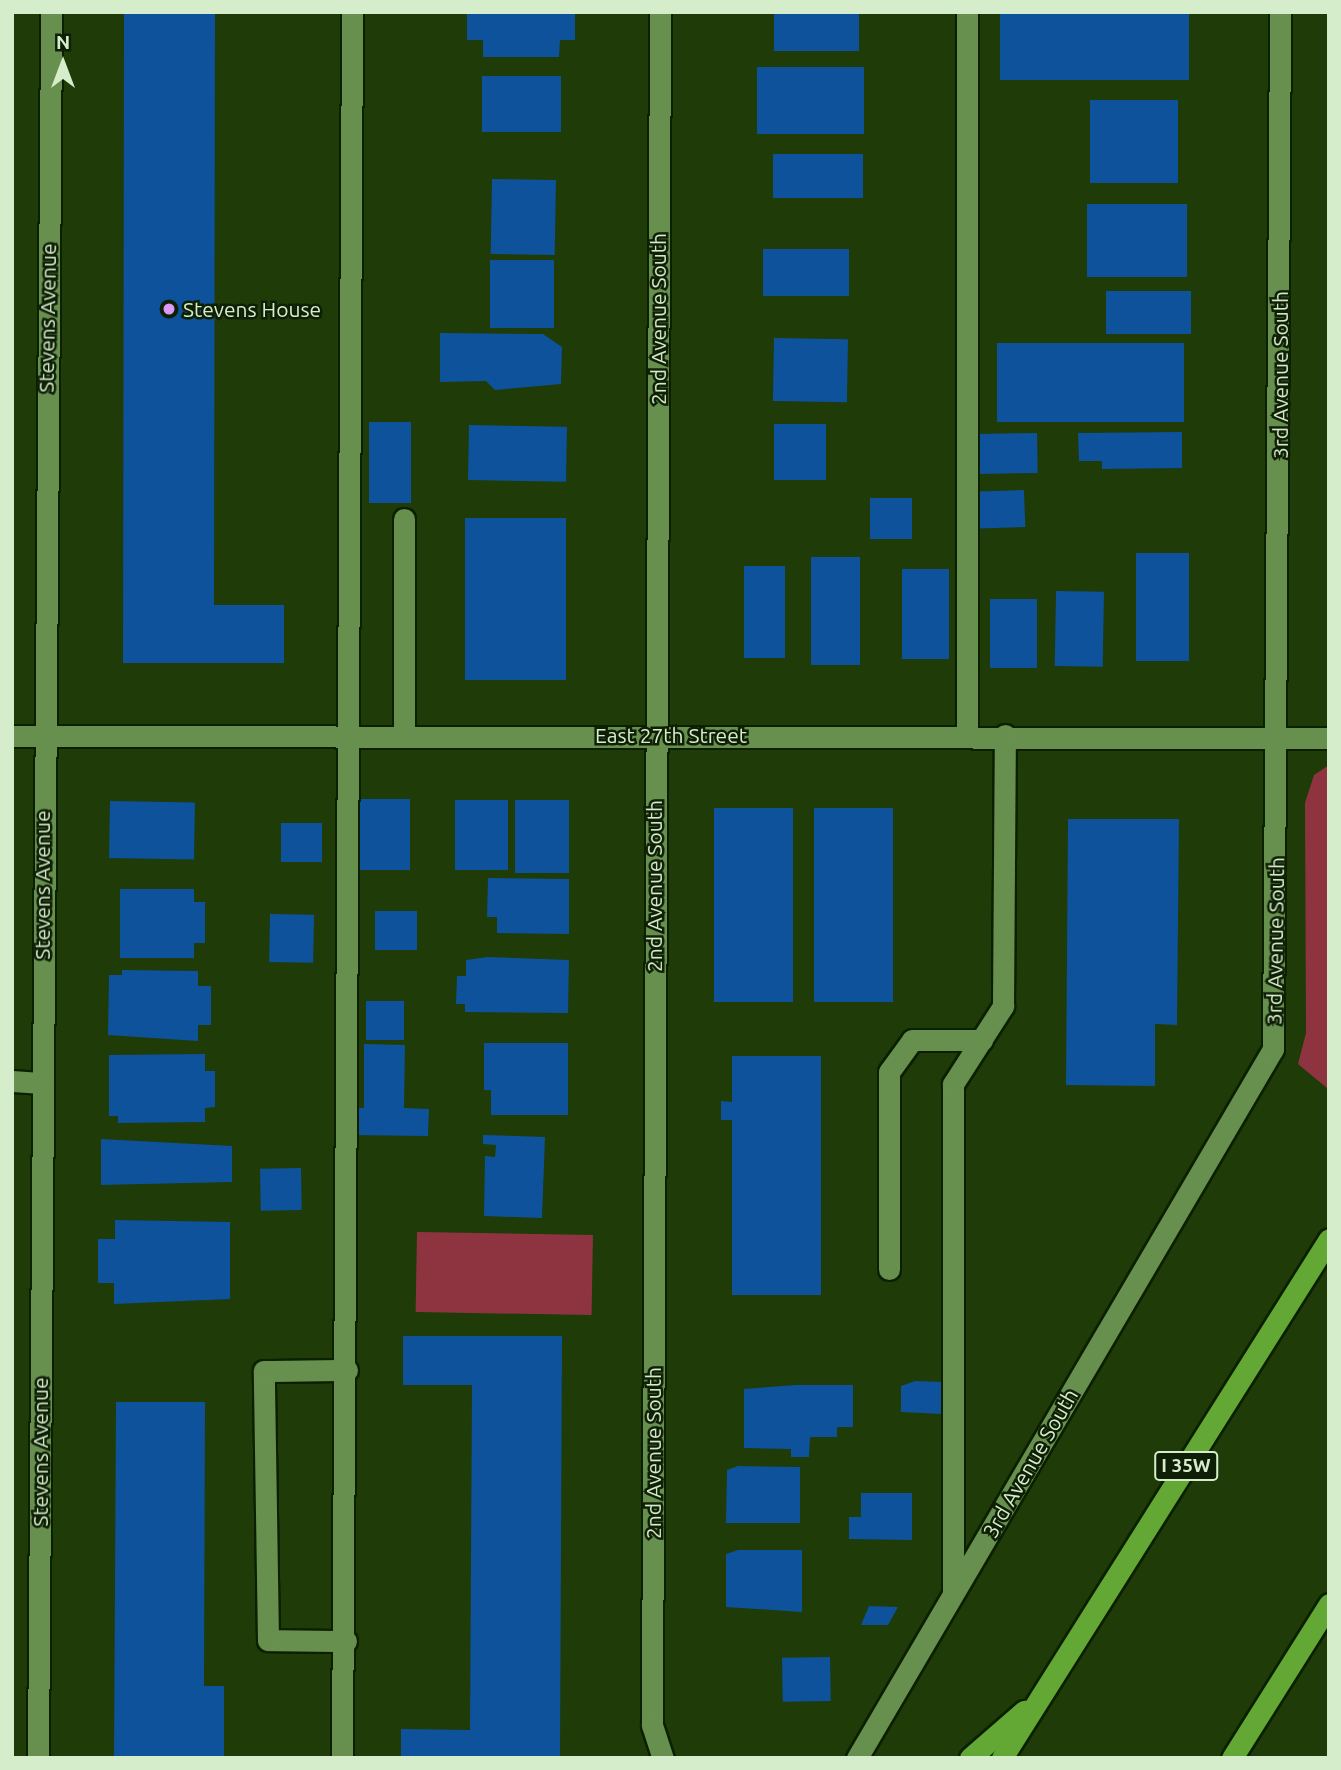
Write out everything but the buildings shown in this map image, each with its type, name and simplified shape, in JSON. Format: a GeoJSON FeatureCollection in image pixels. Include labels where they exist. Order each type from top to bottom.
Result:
{"type":"FeatureCollection","features":[{"type":"Feature","properties":{"kind":"highway","name":"I 35W"},"geometry":{"type":"LineString","coordinates":[[1003,1758],[1329,1238]]}},
{"type":"Feature","properties":{"kind":"highway"},"geometry":{"type":"LineString","coordinates":[[1232,1758],[1329,1604]]}},
{"type":"Feature","properties":{"kind":"highway"},"geometry":{"type":"LineString","coordinates":[[970,1758],[1044,1694]]}},
{"type":"Feature","properties":{"kind":"street","name":"Stevens Avenue"},"geometry":{"type":"LineString","coordinates":[[38,1758],[43,1083],[41,736],[51,12]]}},
{"type":"Feature","properties":{"kind":"street"},"geometry":{"type":"LineString","coordinates":[[342,1758],[346,1641],[347,1370],[344,736],[352,12]]}},
{"type":"Feature","properties":{"kind":"street","name":"2nd Avenue South"},"geometry":{"type":"LineString","coordinates":[[660,12],[652,1725],[663,1758]]}},
{"type":"Feature","properties":{"kind":"street"},"geometry":{"type":"LineString","coordinates":[[967,12],[967,735]]}},
{"type":"Feature","properties":{"kind":"street","name":"3rd Avenue South"},"geometry":{"type":"LineString","coordinates":[[857,1758],[1273,1049],[1279,734],[1280,12]]}},
{"type":"Feature","properties":{"kind":"street"},"geometry":{"type":"LineString","coordinates":[[404,519],[404,736]]}},
{"type":"Feature","properties":{"kind":"street","name":"East 27th Street"},"geometry":{"type":"LineString","coordinates":[[12,736],[1279,734],[1329,738]]}},
{"type":"Feature","properties":{"kind":"street"},"geometry":{"type":"LineString","coordinates":[[953,1595],[954,1084],[1003,1006],[1005,735]]}},
{"type":"Feature","properties":{"kind":"street"},"geometry":{"type":"LineString","coordinates":[[889,1269],[889,1072],[912,1040],[982,1040]]}},
{"type":"Feature","properties":{"kind":"street"},"geometry":{"type":"LineString","coordinates":[[12,1081],[43,1083]]}},
{"type":"Feature","properties":{"kind":"street"},"geometry":{"type":"LineString","coordinates":[[346,1641],[268,1640],[264,1371],[347,1370]]}},
{"type":"Feature","properties":{"kind":"shaded area"},"geometry":{"type":"Polygon","coordinates":[[[1329,765],[1327,1088],[1298,1064],[1306,1033],[1305,803],[1314,775],[1329,765]]]}},
{"type":"Feature","properties":{"kind":"shaded area"},"geometry":{"type":"Polygon","coordinates":[[[417,1232],[593,1235],[592,1315],[416,1312],[417,1232]]]}},
{"type":"Feature","properties":{"kind":"place","name":"Stevens House"},"geometry":{"type":"Point","coordinates":[169,309]}}]}
